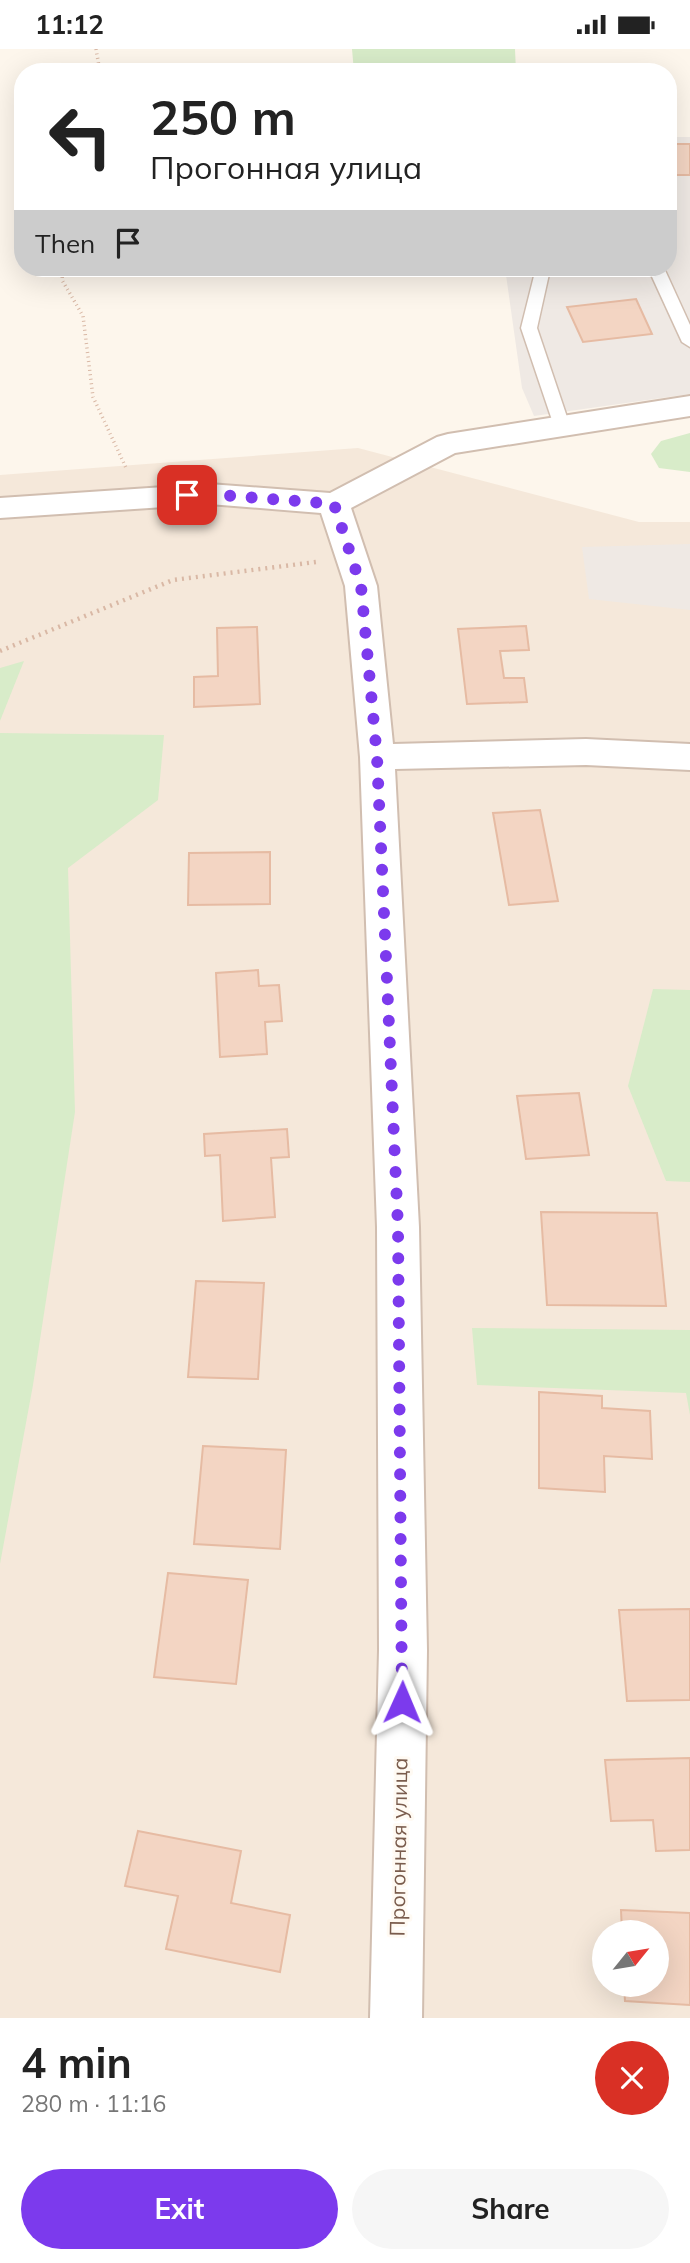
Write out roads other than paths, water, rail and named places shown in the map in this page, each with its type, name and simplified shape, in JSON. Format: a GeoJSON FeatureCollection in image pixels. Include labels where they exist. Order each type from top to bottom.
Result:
{"type":"FeatureCollection","features":[{"type":"Feature","properties":{"kind":"street"},"geometry":{"type":"LineString","coordinates":[[0,508],[209,494],[334,504],[448,443],[690,406]]}},
{"type":"Feature","properties":{"kind":"street","name":"Прогонная улица"},"geometry":{"type":"LineString","coordinates":[[334,504],[361,586],[377,757],[398,1227],[403,1650],[396,2018]]}},
{"type":"Feature","properties":{"kind":"street"},"geometry":{"type":"LineString","coordinates":[[377,757],[586,752],[690,757]]}},
{"type":"Feature","properties":{"kind":"lane"},"geometry":{"type":"LineString","coordinates":[[540,277],[528,328],[562,426]]}},
{"type":"Feature","properties":{"kind":"lane"},"geometry":{"type":"LineString","coordinates":[[660,277],[690,342]]}}]}
